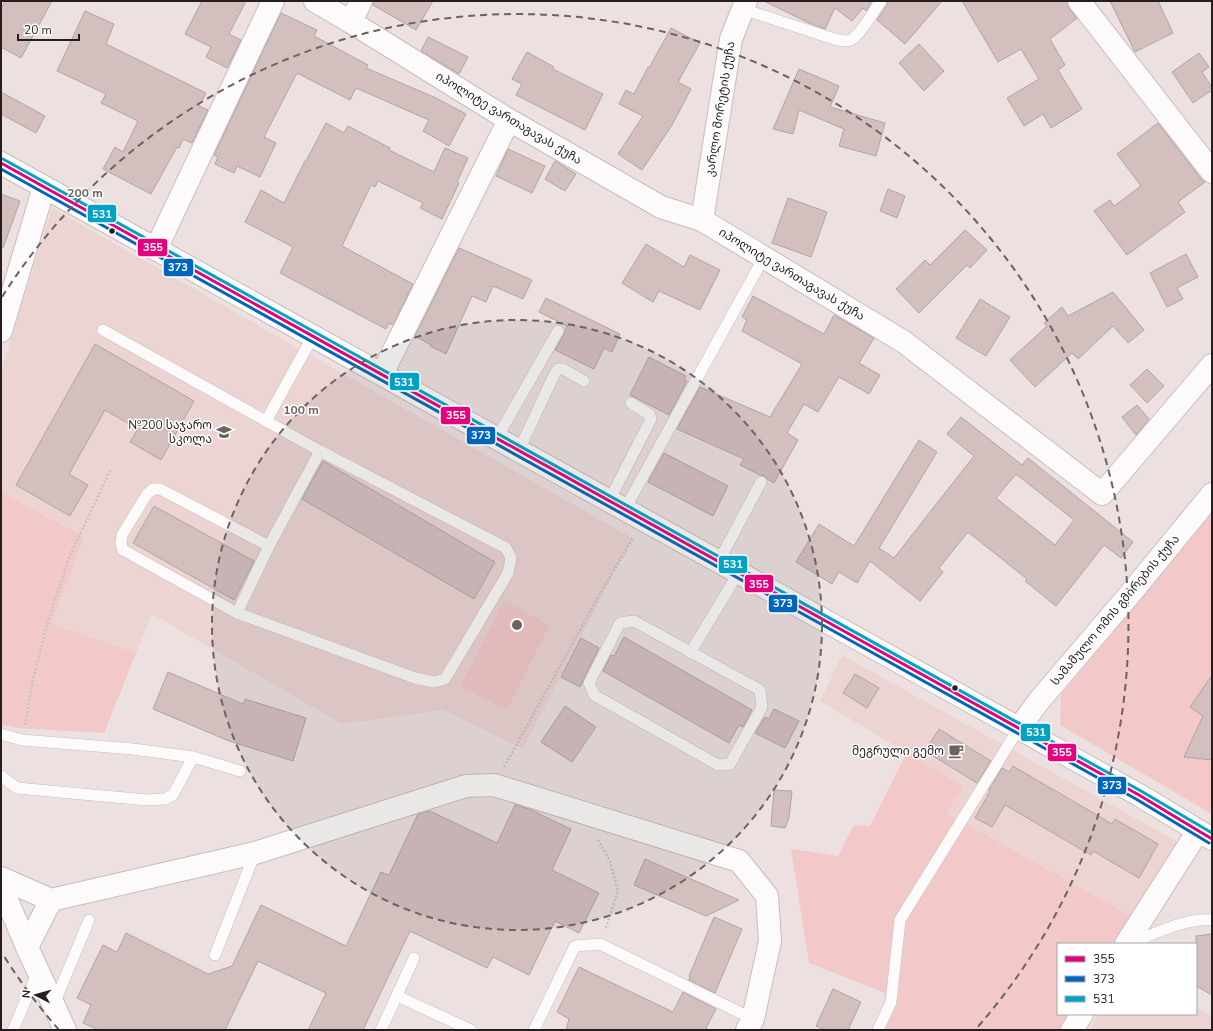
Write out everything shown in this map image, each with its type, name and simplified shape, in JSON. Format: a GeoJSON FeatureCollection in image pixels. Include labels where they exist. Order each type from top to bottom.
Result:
{"type":"FeatureCollection","features":[{"type":"Feature","properties":{"kind":"street"},"geometry":{"type":"LineString","coordinates":[[156,249],[273,1]]}},
{"type":"Feature","properties":{"kind":"street","name":"იპოლიტე ვართაგავას ქუჩა"},"geometry":{"type":"LineString","coordinates":[[314,1],[351,22],[509,120],[662,207],[702,220],[904,342],[1102,494],[1212,365]]}},
{"type":"Feature","properties":{"kind":"street"},"geometry":{"type":"LineString","coordinates":[[351,22],[361,1]]}},
{"type":"Feature","properties":{"kind":"street"},"geometry":{"type":"LineString","coordinates":[[1079,1],[1212,172]]}},
{"type":"Feature","properties":{"kind":"street","name":"კარლო მორეტის ქუჩა"},"geometry":{"type":"LineString","coordinates":[[702,220],[731,39],[745,5]]}},
{"type":"Feature","properties":{"kind":"street"},"geometry":{"type":"LineString","coordinates":[[382,374],[509,120]]}},
{"type":"Feature","properties":{"kind":"street"},"geometry":{"type":"LineString","coordinates":[[1,163],[1019,728],[1139,795],[1205,835],[1128,943]]}},
{"type":"Feature","properties":{"kind":"street"},"geometry":{"type":"LineString","coordinates":[[1,331],[44,187]]}},
{"type":"Feature","properties":{"kind":"street","name":"სამამულო ომის გმირების ქუჩა"},"geometry":{"type":"LineString","coordinates":[[1019,728],[1038,702],[1130,594],[1212,494]]}},
{"type":"Feature","properties":{"kind":"street"},"geometry":{"type":"LineString","coordinates":[[1,878],[51,900],[255,853],[466,786],[494,785],[739,861],[767,896],[770,941],[750,1024]]}},
{"type":"Feature","properties":{"kind":"street"},"geometry":{"type":"LineString","coordinates":[[1,886],[65,1030]]}},
{"type":"Feature","properties":{"kind":"street"},"geometry":{"type":"LineString","coordinates":[[27,947],[51,900]]}},
{"type":"Feature","properties":{"kind":"street"},"geometry":{"type":"LineString","coordinates":[[1072,1030],[1081,1015]]}},
{"type":"Feature","properties":{"kind":"lane"},"geometry":{"type":"LineString","coordinates":[[745,5],[834,39],[843,41],[852,40],[881,1]]}},
{"type":"Feature","properties":{"kind":"lane"},"geometry":{"type":"LineString","coordinates":[[617,505],[764,257]]}},
{"type":"Feature","properties":{"kind":"lane"},"geometry":{"type":"LineString","coordinates":[[103,330],[320,451],[506,548],[511,558],[508,572],[445,679],[434,682],[415,678],[237,613],[123,550],[121,544],[122,535],[146,494],[152,488],[160,489],[269,546]]}},
{"type":"Feature","properties":{"kind":"lane"},"geometry":{"type":"LineString","coordinates":[[497,438],[558,331]]}},
{"type":"Feature","properties":{"kind":"lane"},"geometry":{"type":"LineString","coordinates":[[266,421],[313,336]]}},
{"type":"Feature","properties":{"kind":"lane"},"geometry":{"type":"LineString","coordinates":[[519,450],[555,373],[558,370],[563,369],[584,381]]}},
{"type":"Feature","properties":{"kind":"lane"},"geometry":{"type":"LineString","coordinates":[[617,505],[651,419],[650,415],[631,403]]}},
{"type":"Feature","properties":{"kind":"lane"},"geometry":{"type":"LineString","coordinates":[[237,613],[269,546],[320,451]]}},
{"type":"Feature","properties":{"kind":"lane"},"geometry":{"type":"LineString","coordinates":[[719,561],[761,482]]}},
{"type":"Feature","properties":{"kind":"lane"},"geometry":{"type":"LineString","coordinates":[[690,653],[739,572]]}},
{"type":"Feature","properties":{"kind":"lane"},"geometry":{"type":"LineString","coordinates":[[634,621],[690,653],[760,690],[762,707],[730,764],[718,765],[594,695],[589,683],[620,623],[634,621]]}},
{"type":"Feature","properties":{"kind":"lane"},"geometry":{"type":"LineString","coordinates":[[878,1030],[890,1002],[900,920],[1019,728]]}},
{"type":"Feature","properties":{"kind":"lane"},"geometry":{"type":"LineString","coordinates":[[1,734],[22,740],[133,749],[193,757],[240,772]]}},
{"type":"Feature","properties":{"kind":"lane"},"geometry":{"type":"LineString","coordinates":[[1,776],[17,788],[147,800],[164,800],[173,794],[193,757]]}},
{"type":"Feature","properties":{"kind":"lane"},"geometry":{"type":"LineString","coordinates":[[215,955],[255,853]]}},
{"type":"Feature","properties":{"kind":"lane"},"geometry":{"type":"LineString","coordinates":[[53,1005],[89,920]]}},
{"type":"Feature","properties":{"kind":"lane"},"geometry":{"type":"LineString","coordinates":[[1130,943],[1182,924],[1212,920]]}},
{"type":"Feature","properties":{"kind":"lane"},"geometry":{"type":"LineString","coordinates":[[534,1030],[575,946],[600,944],[750,1024]]}},
{"type":"Feature","properties":{"kind":"lane"},"geometry":{"type":"LineString","coordinates":[[381,1030],[414,958]]}},
{"type":"Feature","properties":{"kind":"lane"},"geometry":{"type":"LineString","coordinates":[[13,1030],[38,972]]}},
{"type":"Feature","properties":{"kind":"lane"},"geometry":{"type":"LineString","coordinates":[[397,996],[471,1030]]}},
{"type":"Feature","properties":{"kind":"path"},"geometry":{"type":"LineString","coordinates":[[22,740],[33,679],[49,618],[71,553],[111,469]]}},
{"type":"Feature","properties":{"kind":"path"},"geometry":{"type":"LineString","coordinates":[[494,785],[634,535]]}},
{"type":"Feature","properties":{"kind":"path"},"geometry":{"type":"LineString","coordinates":[[583,812],[610,861],[618,890],[600,944]]}},
{"type":"Feature","properties":{"kind":"shaded area","name":"№200 საჯარო სკოლა"},"geometry":{"type":"Polygon","coordinates":[[[52,208],[632,538],[523,749],[443,710],[342,724],[152,614],[136,653],[50,624],[84,537],[1,492],[1,372],[52,208]]]}},
{"type":"Feature","properties":{"kind":"shaded area"},"geometry":{"type":"Polygon","coordinates":[[[1,492],[84,537],[51,624],[136,653],[104,733],[18,728],[1,725],[1,492]]]}},
{"type":"Feature","properties":{"kind":"shaded area"},"geometry":{"type":"Polygon","coordinates":[[[1212,513],[1212,814],[1060,725],[1061,695],[1212,513]]]}},
{"type":"Feature","properties":{"kind":"shaded area"},"geometry":{"type":"Polygon","coordinates":[[[504,601],[550,625],[507,710],[460,687],[504,601]]]}},
{"type":"Feature","properties":{"kind":"shaded area"},"geometry":{"type":"Polygon","coordinates":[[[842,655],[1178,842],[1131,916],[947,813],[962,786],[820,701],[842,655]]]}},
{"type":"Feature","properties":{"kind":"shaded area"},"geometry":{"type":"Polygon","coordinates":[[[907,753],[963,786],[947,813],[1131,916],[1115,943],[1057,943],[1057,1015],[1068,1015],[1059,1030],[884,1030],[894,1010],[883,992],[809,963],[791,849],[838,856],[854,825],[870,826],[907,753]]]}},
{"type":"Feature","properties":{"kind":"shaded area"},"geometry":{"type":"Polygon","coordinates":[[[1197,1007],[1212,1016],[1212,1030],[1089,1030],[1098,1015],[1197,1015],[1197,1007]]]}},
{"type":"Feature","properties":{"kind":"building"},"geometry":{"type":"Polygon","coordinates":[[[5,1],[52,1],[21,58],[1,47],[1,9],[5,1]]]}},
{"type":"Feature","properties":{"kind":"building"},"geometry":{"type":"Polygon","coordinates":[[[202,1],[246,1],[229,34],[241,40],[227,68],[206,57],[211,47],[185,34],[202,1]]]}},
{"type":"Feature","properties":{"kind":"building"},"geometry":{"type":"Polygon","coordinates":[[[373,1],[433,1],[416,30],[373,5],[373,1]]]}},
{"type":"Feature","properties":{"kind":"building"},"geometry":{"type":"Polygon","coordinates":[[[764,1],[872,1],[866,11],[863,8],[852,21],[835,8],[825,29],[809,23],[764,1]]]}},
{"type":"Feature","properties":{"kind":"building"},"geometry":{"type":"Polygon","coordinates":[[[888,1],[942,1],[905,44],[877,20],[888,1]]]}},
{"type":"Feature","properties":{"kind":"building"},"geometry":{"type":"Polygon","coordinates":[[[962,1],[1067,1],[1069,8],[1077,18],[1050,39],[1065,65],[1058,70],[1082,109],[1051,128],[1043,114],[1024,126],[1007,98],[1039,79],[1021,49],[998,62],[962,1]]]}},
{"type":"Feature","properties":{"kind":"building"},"geometry":{"type":"Polygon","coordinates":[[[1110,1],[1158,1],[1173,33],[1135,52],[1110,1]]]}},
{"type":"Feature","properties":{"kind":"building"},"geometry":{"type":"Polygon","coordinates":[[[85,11],[114,24],[106,44],[206,93],[199,106],[208,110],[192,143],[183,139],[151,194],[103,169],[115,147],[123,152],[138,121],[101,103],[106,94],[57,71],[85,11]]]}},
{"type":"Feature","properties":{"kind":"building"},"geometry":{"type":"Polygon","coordinates":[[[281,13],[317,30],[314,36],[368,65],[366,68],[436,98],[466,114],[449,146],[423,131],[429,120],[356,88],[350,100],[297,73],[264,137],[276,143],[260,177],[237,166],[234,173],[215,164],[218,157],[214,155],[281,13]]]}},
{"type":"Feature","properties":{"kind":"building"},"geometry":{"type":"Polygon","coordinates":[[[671,28],[700,43],[678,82],[691,89],[672,125],[642,170],[618,154],[643,116],[619,104],[626,90],[634,94],[671,28]]]}},
{"type":"Feature","properties":{"kind":"building"},"geometry":{"type":"Polygon","coordinates":[[[428,37],[468,57],[459,74],[421,51],[428,37]]]}},
{"type":"Feature","properties":{"kind":"building"},"geometry":{"type":"Polygon","coordinates":[[[919,44],[944,71],[924,91],[899,63],[919,44]]]}},
{"type":"Feature","properties":{"kind":"building"},"geometry":{"type":"Polygon","coordinates":[[[527,52],[554,67],[553,69],[603,94],[585,130],[516,95],[522,84],[512,79],[527,52]]]}},
{"type":"Feature","properties":{"kind":"building"},"geometry":{"type":"Polygon","coordinates":[[[1199,53],[1209,67],[1202,72],[1212,87],[1212,90],[1193,103],[1172,72],[1199,53]]]}},
{"type":"Feature","properties":{"kind":"building"},"geometry":{"type":"Polygon","coordinates":[[[799,69],[839,86],[830,107],[885,123],[876,156],[839,146],[844,129],[799,110],[793,134],[773,129],[799,69]]]}},
{"type":"Feature","properties":{"kind":"building"},"geometry":{"type":"Polygon","coordinates":[[[1,92],[45,116],[36,133],[1,114],[1,92]]]}},
{"type":"Feature","properties":{"kind":"building"},"geometry":{"type":"Polygon","coordinates":[[[326,123],[344,133],[348,126],[390,148],[389,150],[434,172],[445,148],[468,158],[457,182],[459,183],[442,219],[420,208],[423,203],[378,181],[375,187],[371,185],[342,246],[413,284],[393,325],[389,323],[386,329],[280,273],[293,247],[245,222],[261,190],[284,203],[326,123]]]}},
{"type":"Feature","properties":{"kind":"building"},"geometry":{"type":"Polygon","coordinates":[[[1158,123],[1205,182],[1178,202],[1185,212],[1127,255],[1094,211],[1110,200],[1114,206],[1141,186],[1117,154],[1158,123]]]}},
{"type":"Feature","properties":{"kind":"building"},"geometry":{"type":"Polygon","coordinates":[[[508,149],[545,166],[532,193],[496,176],[508,149]]]}},
{"type":"Feature","properties":{"kind":"building"},"geometry":{"type":"Polygon","coordinates":[[[555,161],[576,174],[565,191],[545,179],[555,161]]]}},
{"type":"Feature","properties":{"kind":"building"},"geometry":{"type":"Polygon","coordinates":[[[888,189],[905,196],[897,218],[880,211],[888,189]]]}},
{"type":"Feature","properties":{"kind":"building"},"geometry":{"type":"Polygon","coordinates":[[[1,194],[20,201],[3,248],[1,248],[1,194]]]}},
{"type":"Feature","properties":{"kind":"building"},"geometry":{"type":"Polygon","coordinates":[[[788,198],[827,212],[811,257],[772,243],[788,198]]]}},
{"type":"Feature","properties":{"kind":"building"},"geometry":{"type":"Polygon","coordinates":[[[965,230],[987,250],[970,268],[967,265],[919,313],[896,289],[925,260],[930,265],[965,230]]]}},
{"type":"Feature","properties":{"kind":"building"},"geometry":{"type":"Polygon","coordinates":[[[646,244],[684,267],[690,255],[720,270],[700,310],[659,291],[653,302],[622,283],[646,244]]]}},
{"type":"Feature","properties":{"kind":"building"},"geometry":{"type":"Polygon","coordinates":[[[459,248],[532,280],[523,299],[493,286],[486,302],[472,296],[446,354],[415,336],[459,248]]]}},
{"type":"Feature","properties":{"kind":"building"},"geometry":{"type":"Polygon","coordinates":[[[1186,254],[1198,277],[1177,288],[1183,299],[1167,307],[1150,273],[1186,254]]]}},
{"type":"Feature","properties":{"kind":"building"},"geometry":{"type":"Polygon","coordinates":[[[1113,292],[1144,330],[1128,343],[1113,326],[1078,359],[1072,353],[1035,387],[1010,360],[1047,326],[1044,323],[1062,307],[1068,316],[1113,292]]]}},
{"type":"Feature","properties":{"kind":"building"},"geometry":{"type":"Polygon","coordinates":[[[753,296],[824,334],[834,315],[874,338],[859,363],[880,375],[869,394],[839,377],[818,412],[804,404],[787,433],[798,440],[774,483],[765,476],[740,465],[744,459],[677,429],[700,387],[770,417],[802,364],[742,331],[747,320],[742,317],[753,296]]]}},
{"type":"Feature","properties":{"kind":"building"},"geometry":{"type":"Polygon","coordinates":[[[546,298],[620,334],[612,352],[604,348],[594,369],[555,350],[567,326],[539,312],[546,298]]]}},
{"type":"Feature","properties":{"kind":"building"},"geometry":{"type":"Polygon","coordinates":[[[980,299],[1010,317],[986,356],[956,338],[980,299]]]}},
{"type":"Feature","properties":{"kind":"building"},"geometry":{"type":"Polygon","coordinates":[[[95,344],[194,401],[161,460],[130,442],[138,429],[105,410],[69,474],[88,485],[70,516],[16,485],[95,344]]]}},
{"type":"Feature","properties":{"kind":"building"},"geometry":{"type":"Polygon","coordinates":[[[649,357],[686,376],[684,380],[687,381],[669,415],[630,395],[649,357]]]}},
{"type":"Feature","properties":{"kind":"building"},"geometry":{"type":"Polygon","coordinates":[[[1147,369],[1164,386],[1147,403],[1130,385],[1147,369]]]}},
{"type":"Feature","properties":{"kind":"building"},"geometry":{"type":"Polygon","coordinates":[[[1137,405],[1149,419],[1136,435],[1122,417],[1137,405]]]}},
{"type":"Feature","properties":{"kind":"building"},"geometry":{"type":"Polygon","coordinates":[[[961,417],[1022,465],[1028,458],[1133,542],[1121,558],[1104,545],[1056,606],[1025,581],[1027,579],[968,532],[939,568],[943,572],[920,601],[870,561],[857,583],[839,572],[832,584],[796,562],[819,524],[854,546],[919,440],[937,452],[879,548],[894,558],[974,456],[947,434],[961,417]],[[1016,474],[996,498],[1055,545],[1074,520],[1016,474]]]}},
{"type":"Feature","properties":{"kind":"building"},"geometry":{"type":"Polygon","coordinates":[[[664,453],[728,486],[713,516],[648,482],[664,453]]]}},
{"type":"Feature","properties":{"kind":"building"},"geometry":{"type":"Polygon","coordinates":[[[323,461],[495,562],[474,599],[302,499],[323,461]]]}},
{"type":"Feature","properties":{"kind":"building"},"geometry":{"type":"Polygon","coordinates":[[[154,506],[254,561],[234,600],[133,543],[154,506]]]}},
{"type":"Feature","properties":{"kind":"building"},"geometry":{"type":"Polygon","coordinates":[[[624,637],[752,710],[743,727],[739,725],[729,743],[603,671],[611,655],[614,656],[624,637]]]}},
{"type":"Feature","properties":{"kind":"building"},"geometry":{"type":"Polygon","coordinates":[[[581,638],[599,648],[580,687],[561,677],[581,638]]]}},
{"type":"Feature","properties":{"kind":"building"},"geometry":{"type":"Polygon","coordinates":[[[168,672],[243,704],[245,699],[306,718],[293,761],[229,741],[153,709],[168,672]]]}},
{"type":"Feature","properties":{"kind":"building"},"geometry":{"type":"Polygon","coordinates":[[[855,674],[879,688],[867,708],[843,693],[855,674]]]}},
{"type":"Feature","properties":{"kind":"building"},"geometry":{"type":"Polygon","coordinates":[[[1212,675],[1212,760],[1184,757],[1203,716],[1190,707],[1212,675]]]}},
{"type":"Feature","properties":{"kind":"building"},"geometry":{"type":"Polygon","coordinates":[[[565,706],[596,727],[572,762],[541,742],[565,706]]]}},
{"type":"Feature","properties":{"kind":"building"},"geometry":{"type":"Polygon","coordinates":[[[774,709],[799,721],[785,748],[755,733],[765,717],[769,719],[774,709]]]}},
{"type":"Feature","properties":{"kind":"building"},"geometry":{"type":"Polygon","coordinates":[[[939,729],[991,761],[977,783],[925,751],[939,729]]]}},
{"type":"Feature","properties":{"kind":"building"},"geometry":{"type":"Polygon","coordinates":[[[1013,766],[1112,824],[1115,819],[1158,844],[1139,878],[1093,851],[1091,855],[1005,805],[992,827],[975,818],[1002,768],[1009,772],[1013,766]]]}},
{"type":"Feature","properties":{"kind":"building"},"geometry":{"type":"Polygon","coordinates":[[[774,790],[792,791],[789,818],[785,828],[771,826],[774,790]]]}},
{"type":"Feature","properties":{"kind":"building"},"geometry":{"type":"Polygon","coordinates":[[[515,805],[529,809],[571,829],[552,870],[599,893],[579,933],[555,921],[529,975],[493,957],[487,968],[410,931],[363,1030],[308,1030],[326,993],[258,961],[225,1030],[99,1030],[83,1023],[91,1005],[77,998],[103,945],[117,952],[126,933],[208,974],[232,966],[261,905],[346,946],[381,872],[389,875],[418,814],[430,811],[497,843],[515,805]]]}},
{"type":"Feature","properties":{"kind":"building"},"geometry":{"type":"Polygon","coordinates":[[[645,859],[739,900],[706,916],[634,885],[645,859]]]}},
{"type":"Feature","properties":{"kind":"building"},"geometry":{"type":"Polygon","coordinates":[[[714,917],[742,929],[715,993],[689,980],[689,976],[714,917]]]}},
{"type":"Feature","properties":{"kind":"building"},"geometry":{"type":"Polygon","coordinates":[[[1212,934],[1212,995],[1197,987],[1196,936],[1212,934]]]}},
{"type":"Feature","properties":{"kind":"building"},"geometry":{"type":"Polygon","coordinates":[[[579,967],[673,1012],[683,992],[716,1009],[706,1028],[709,1030],[566,1030],[569,1019],[557,1012],[579,967]]]}},
{"type":"Feature","properties":{"kind":"building"},"geometry":{"type":"Polygon","coordinates":[[[833,989],[861,1002],[848,1030],[825,1030],[816,1026],[833,989]]]}},
{"type":"Feature","properties":{"kind":"transit line","name":"531"},"geometry":{"type":"LineString","coordinates":[[3,159],[1141,791],[1212,833]]}},
{"type":"Feature","properties":{"kind":"transit line","name":"355"},"geometry":{"type":"LineString","coordinates":[[1,163],[1139,795],[1212,839]]}},
{"type":"Feature","properties":{"kind":"transit line","name":"373"},"geometry":{"type":"LineString","coordinates":[[1,169],[1136,799],[1209,843]]}},
{"type":"Feature","properties":{"kind":"place","name":"№200 საჯარო სკოლა"},"geometry":{"type":"Point","coordinates":[224,432]}},
{"type":"Feature","properties":{"kind":"place","name":"მეგრული გემო"},"geometry":{"type":"Point","coordinates":[956,751]}}]}
